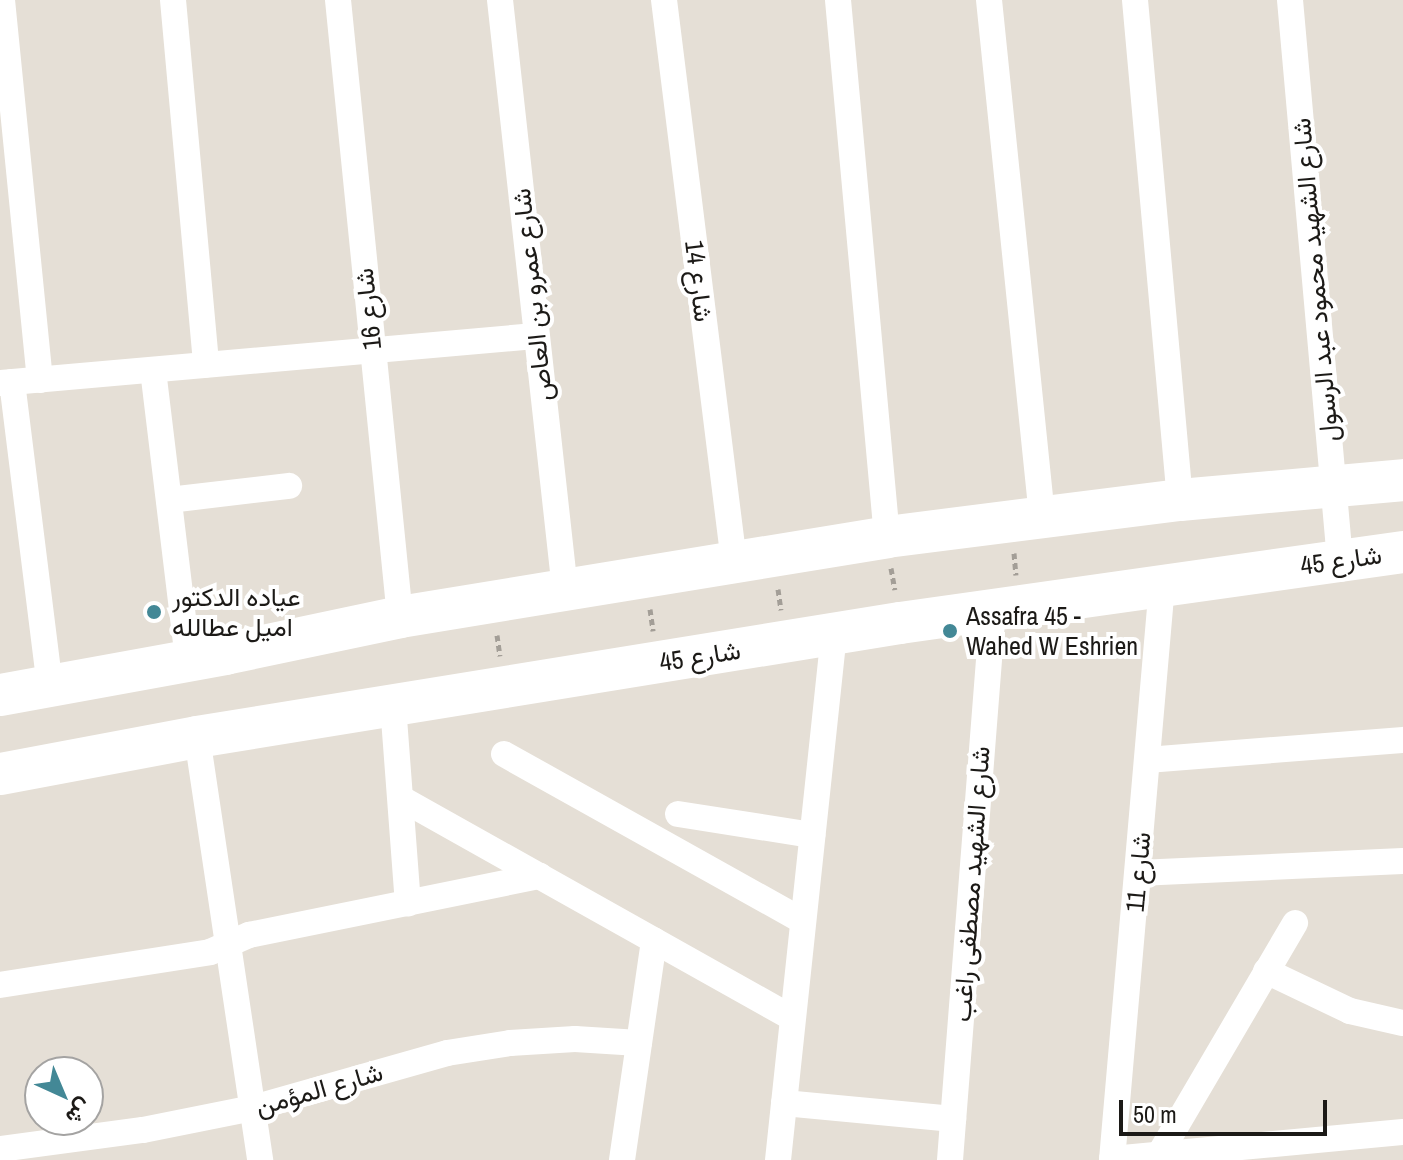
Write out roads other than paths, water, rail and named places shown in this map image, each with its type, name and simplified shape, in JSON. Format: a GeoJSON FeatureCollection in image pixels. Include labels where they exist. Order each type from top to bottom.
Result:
{"type":"FeatureCollection","features":[{"type":"Feature","properties":{"kind":"main road"},"geometry":{"type":"LineString","coordinates":[[0,695],[400,617],[887,537],[1180,500],[1403,480]]}},
{"type":"Feature","properties":{"kind":"main road","name":"شارع 45"},"geometry":{"type":"LineString","coordinates":[[0,774],[197,737],[834,633],[1403,552]]}},
{"type":"Feature","properties":{"kind":"street"},"geometry":{"type":"LineString","coordinates":[[2,0],[40,380]]}},
{"type":"Feature","properties":{"kind":"street"},"geometry":{"type":"LineString","coordinates":[[173,0],[206,365]]}},
{"type":"Feature","properties":{"kind":"street","name":"شارع 16"},"geometry":{"type":"LineString","coordinates":[[338,0],[400,617]]}},
{"type":"Feature","properties":{"kind":"street","name":"شارع عمرو بن العاص"},"geometry":{"type":"LineString","coordinates":[[500,0],[565,590]]}},
{"type":"Feature","properties":{"kind":"street","name":"شارع 14"},"geometry":{"type":"LineString","coordinates":[[664,0],[753,559]]}},
{"type":"Feature","properties":{"kind":"street"},"geometry":{"type":"LineString","coordinates":[[838,0],[887,537]]}},
{"type":"Feature","properties":{"kind":"street"},"geometry":{"type":"LineString","coordinates":[[989,0],[1027,518]]}},
{"type":"Feature","properties":{"kind":"street"},"geometry":{"type":"LineString","coordinates":[[1135,0],[1180,500]]}},
{"type":"Feature","properties":{"kind":"street","name":"شارع الشهيد محمود عبد الرسول"},"geometry":{"type":"LineString","coordinates":[[1290,0],[1340,560]]}},
{"type":"Feature","properties":{"kind":"street"},"geometry":{"type":"LineString","coordinates":[[50,686],[6,382],[535,336]]}},
{"type":"Feature","properties":{"kind":"street"},"geometry":{"type":"LineString","coordinates":[[153,370],[188,660]]}},
{"type":"Feature","properties":{"kind":"street"},"geometry":{"type":"LineString","coordinates":[[169,500],[289,486]]}},
{"type":"Feature","properties":{"kind":"street","name":"شارع 11"},"geometry":{"type":"LineString","coordinates":[[1112,1160],[1162,585]]}},
{"type":"Feature","properties":{"kind":"street","name":"شارع الشهيد مصطفى راغب"},"geometry":{"type":"LineString","coordinates":[[950,1160],[1005,607]]}},
{"type":"Feature","properties":{"kind":"street"},"geometry":{"type":"LineString","coordinates":[[778,1160],[834,633]]}},
{"type":"Feature","properties":{"kind":"street"},"geometry":{"type":"LineString","coordinates":[[393,705],[408,903]]}},
{"type":"Feature","properties":{"kind":"street"},"geometry":{"type":"LineString","coordinates":[[197,737],[260,1160]]}},
{"type":"Feature","properties":{"kind":"street"},"geometry":{"type":"LineString","coordinates":[[1147,760],[1403,740]]}},
{"type":"Feature","properties":{"kind":"street"},"geometry":{"type":"LineString","coordinates":[[504,754],[803,921]]}},
{"type":"Feature","properties":{"kind":"street"},"geometry":{"type":"LineString","coordinates":[[402,799],[792,1018]]}},
{"type":"Feature","properties":{"kind":"street"},"geometry":{"type":"LineString","coordinates":[[678,814],[812,835]]}},
{"type":"Feature","properties":{"kind":"street"},"geometry":{"type":"LineString","coordinates":[[1138,873],[1403,861]]}},
{"type":"Feature","properties":{"kind":"street"},"geometry":{"type":"LineString","coordinates":[[0,985],[210,952],[249,935],[540,876]]}},
{"type":"Feature","properties":{"kind":"street"},"geometry":{"type":"LineString","coordinates":[[1159,1155],[1295,923]]}},
{"type":"Feature","properties":{"kind":"street"},"geometry":{"type":"LineString","coordinates":[[622,1160],[654,940]]}},
{"type":"Feature","properties":{"kind":"street"},"geometry":{"type":"LineString","coordinates":[[1266,971],[1350,1011],[1403,1023]]}},
{"type":"Feature","properties":{"kind":"street","name":"شارع المؤمن"},"geometry":{"type":"LineString","coordinates":[[0,1149],[143,1130],[253,1108],[459,1051],[510,1043],[575,1039],[639,1043]]}},
{"type":"Feature","properties":{"kind":"street"},"geometry":{"type":"LineString","coordinates":[[784,1103],[953,1119]]}},
{"type":"Feature","properties":{"kind":"street"},"geometry":{"type":"LineString","coordinates":[[1112,1160],[1403,1132]]}},
{"type":"Feature","properties":{"kind":"place","name":"عياده الدكتور اميل عطالله"},"geometry":{"type":"Point","coordinates":[154,612]}},
{"type":"Feature","properties":{"kind":"place","name":"Assafra 45 - Wahed W Eshrien"},"geometry":{"type":"Point","coordinates":[950,631]}}]}
